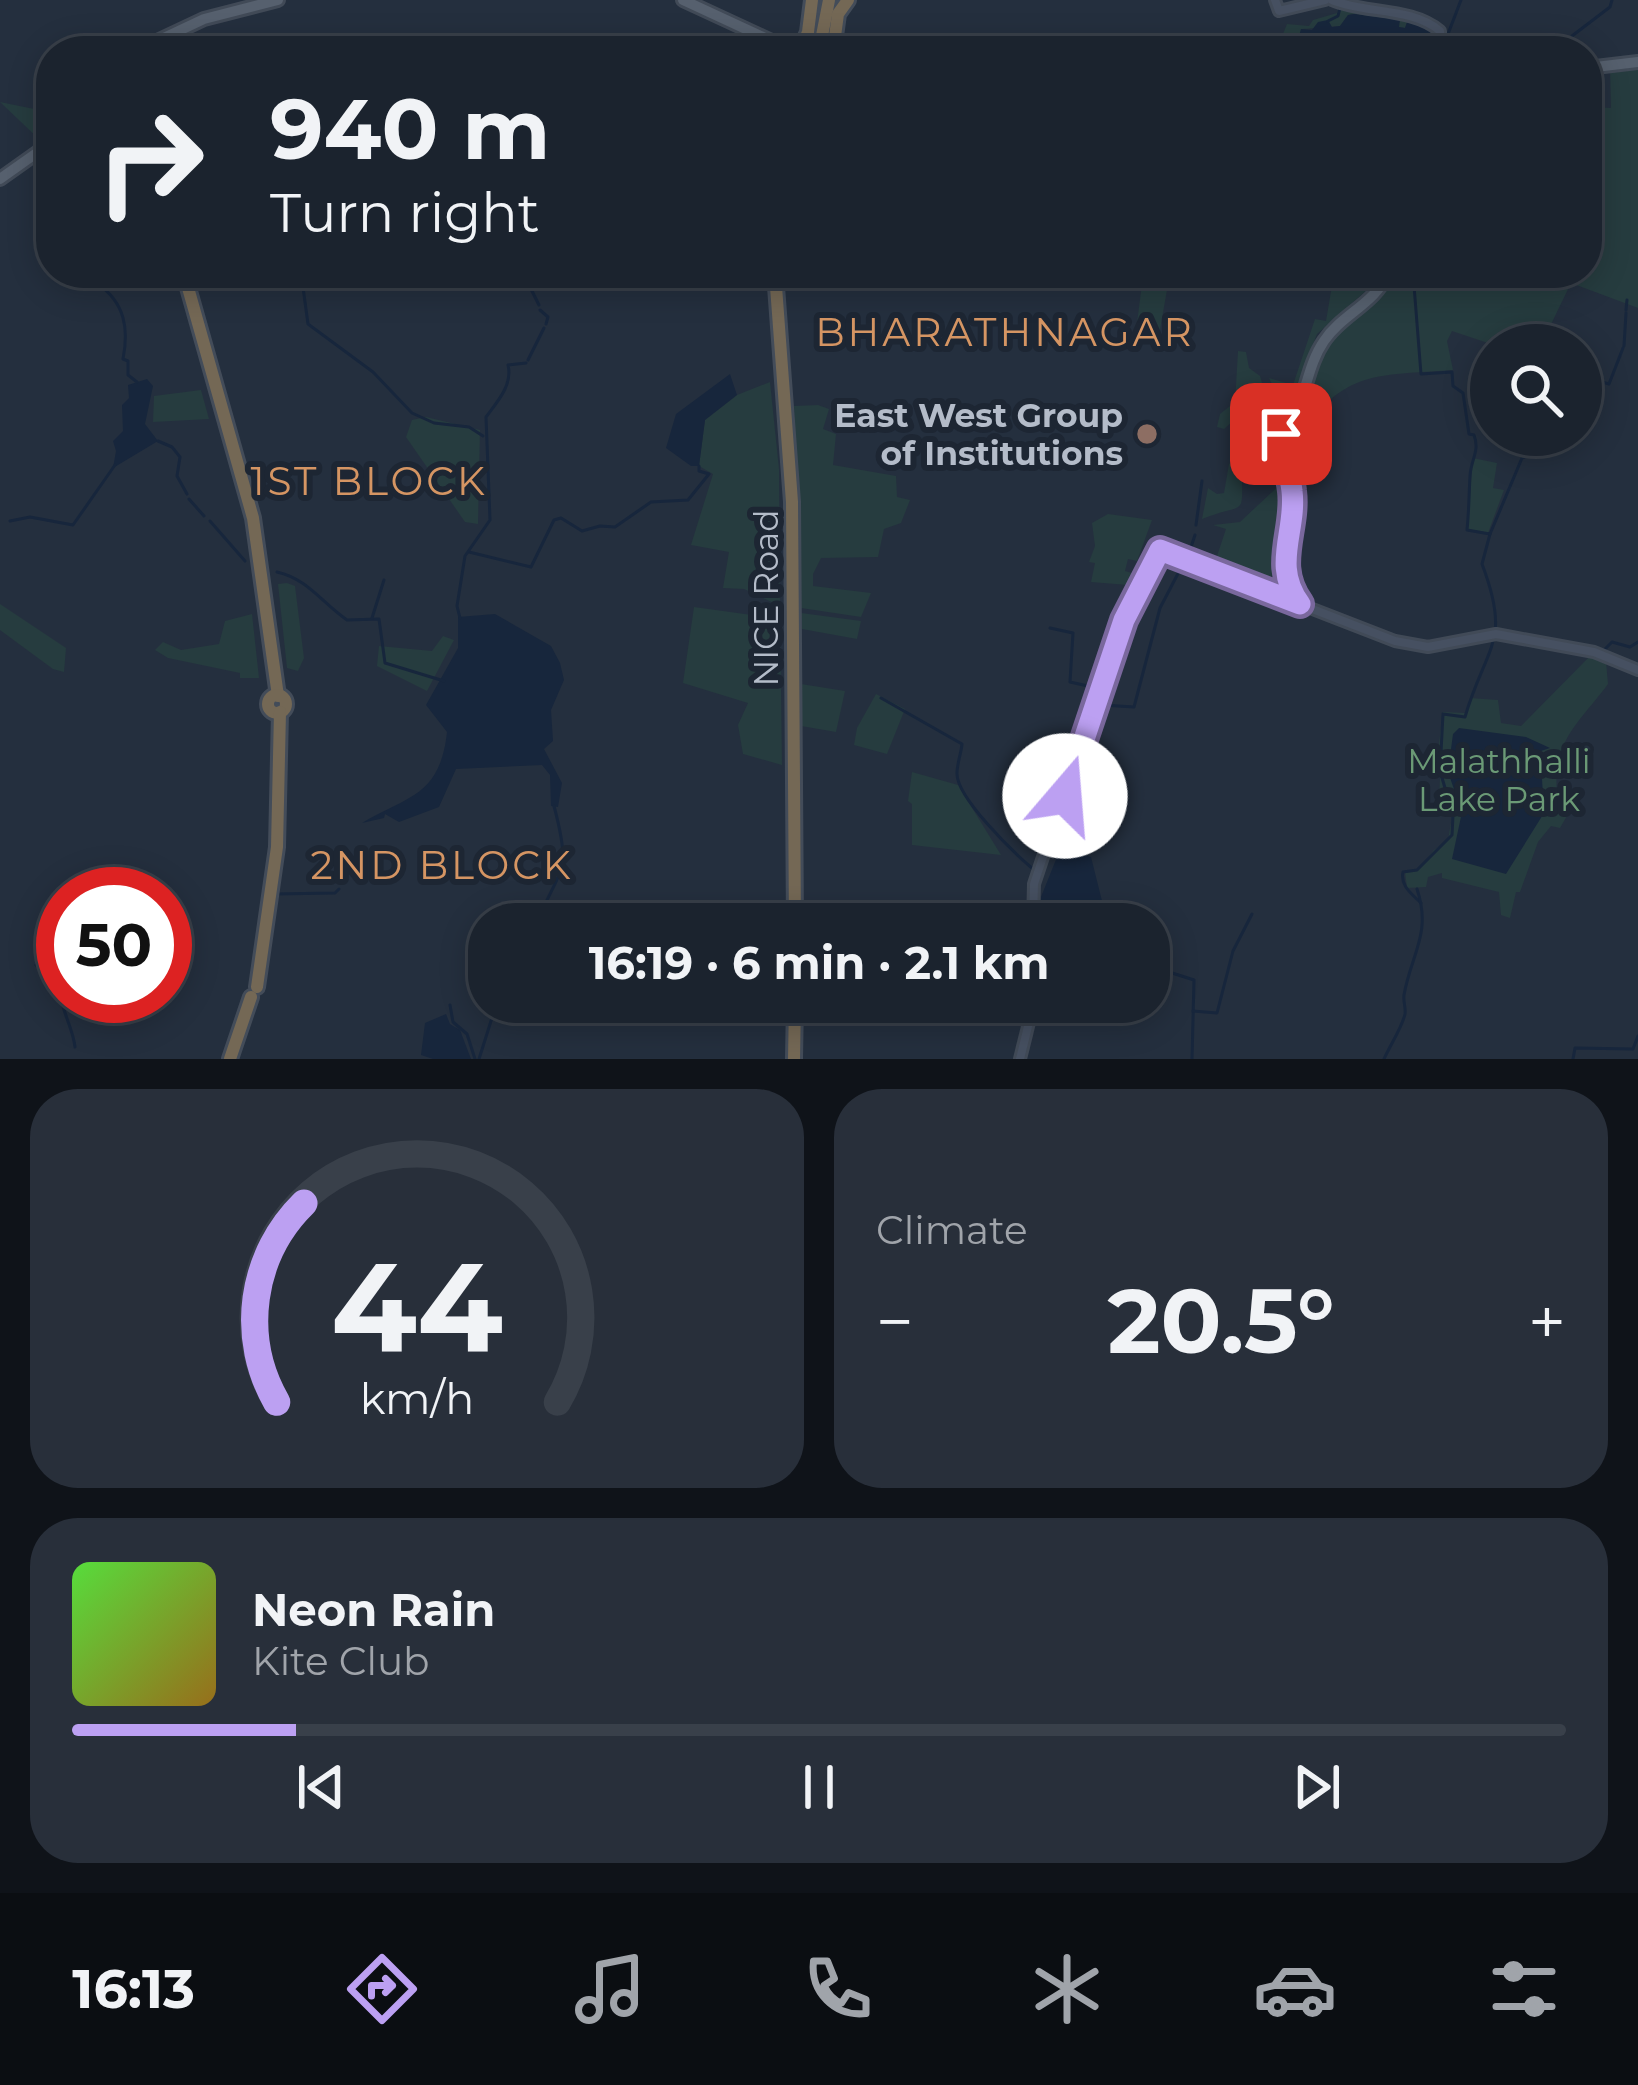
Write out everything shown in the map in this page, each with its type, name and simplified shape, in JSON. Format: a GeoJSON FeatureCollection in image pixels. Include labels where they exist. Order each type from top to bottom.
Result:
{"type":"FeatureCollection","features":[{"type":"Feature","properties":{"kind":"highway"},"geometry":{"type":"LineString","coordinates":[[835,36],[839,10],[846,0]]}},
{"type":"Feature","properties":{"kind":"highway"},"geometry":{"type":"LineString","coordinates":[[806,36],[817,1]]}},
{"type":"Feature","properties":{"kind":"highway"},"geometry":{"type":"LineString","coordinates":[[816,36],[817,1]]}},
{"type":"Feature","properties":{"kind":"highway"},"geometry":{"type":"LineString","coordinates":[[187,288],[250,518],[276,696],[269,705],[279,712],[268,907],[254,992],[231,1059]]}},
{"type":"Feature","properties":{"kind":"highway","name":"NICE Road"},"geometry":{"type":"LineString","coordinates":[[773,288],[787,504],[792,903]]}},
{"type":"Feature","properties":{"kind":"highway"},"geometry":{"type":"LineString","coordinates":[[792,1059],[793,1023]]}},
{"type":"Feature","properties":{"kind":"main road"},"geometry":{"type":"LineString","coordinates":[[164,36],[203,17],[268,0]]}},
{"type":"Feature","properties":{"kind":"main road"},"geometry":{"type":"LineString","coordinates":[[167,36],[204,19],[278,0]]}},
{"type":"Feature","properties":{"kind":"main road"},"geometry":{"type":"LineString","coordinates":[[687,0],[711,6],[769,36]]}},
{"type":"Feature","properties":{"kind":"main road"},"geometry":{"type":"LineString","coordinates":[[1275,0],[1278,11],[1334,2],[1390,12],[1430,24],[1440,36]]}},
{"type":"Feature","properties":{"kind":"main road"},"geometry":{"type":"LineString","coordinates":[[1602,65],[1638,61]]}},
{"type":"Feature","properties":{"kind":"main road"},"geometry":{"type":"LineString","coordinates":[[0,180],[36,153]]}},
{"type":"Feature","properties":{"kind":"main road"},"geometry":{"type":"LineString","coordinates":[[1300,604],[1287,575],[1293,495],[1282,459],[1282,429],[1294,413],[1318,340],[1376,288]]}},
{"type":"Feature","properties":{"kind":"main road"},"geometry":{"type":"LineString","coordinates":[[1037,903],[1041,873],[1097,700],[1126,621],[1161,550],[1391,640],[1428,647],[1500,634],[1594,652],[1638,670]]}},
{"type":"Feature","properties":{"kind":"main road"},"geometry":{"type":"LineString","coordinates":[[1019,1059],[1027,1023]]}},
{"type":"Feature","properties":{"kind":"green space"},"geometry":{"type":"Polygon","coordinates":[[[1340,5],[1431,26],[1438,36],[1411,36],[1407,23],[1405,28],[1398,27],[1399,20],[1354,14],[1340,26],[1282,36],[1287,24],[1309,26],[1313,20],[1337,13],[1340,5]]]}},
{"type":"Feature","properties":{"kind":"green space"},"geometry":{"type":"Polygon","coordinates":[[[1638,66],[1638,308],[1584,288],[1602,288],[1602,108],[1611,108],[1610,67],[1638,66]]]}},
{"type":"Feature","properties":{"kind":"green space"},"geometry":{"type":"Polygon","coordinates":[[[0,102],[36,109],[36,136],[0,102]]]}},
{"type":"Feature","properties":{"kind":"green space"},"geometry":{"type":"Polygon","coordinates":[[[1141,288],[1167,290],[1158,341],[1135,338],[1141,288]]]}},
{"type":"Feature","properties":{"kind":"green space"},"geometry":{"type":"Polygon","coordinates":[[[1332,288],[1368,289],[1317,334],[1286,414],[1269,378],[1293,385],[1315,319],[1326,321],[1332,288]]]}},
{"type":"Feature","properties":{"kind":"green space"},"geometry":{"type":"Polygon","coordinates":[[[1384,288],[1569,288],[1551,324],[1470,324],[1470,337],[1452,331],[1447,341],[1453,370],[1364,380],[1331,399],[1296,437],[1288,436],[1319,360],[1339,328],[1384,288]]]}},
{"type":"Feature","properties":{"kind":"green space"},"geometry":{"type":"Polygon","coordinates":[[[1238,351],[1246,352],[1249,368],[1260,376],[1272,416],[1265,423],[1237,417],[1224,429],[1217,427],[1220,414],[1235,402],[1238,351]]]}},
{"type":"Feature","properties":{"kind":"green space"},"geometry":{"type":"Polygon","coordinates":[[[770,382],[779,469],[780,606],[744,589],[723,588],[729,552],[691,545],[713,474],[699,466],[705,420],[737,395],[770,382]]]}},
{"type":"Feature","properties":{"kind":"green space"},"geometry":{"type":"Polygon","coordinates":[[[201,390],[209,419],[153,422],[154,396],[201,390]]]}},
{"type":"Feature","properties":{"kind":"green space"},"geometry":{"type":"Polygon","coordinates":[[[794,406],[829,409],[823,429],[836,434],[833,465],[896,476],[897,497],[910,500],[901,523],[884,529],[878,557],[821,558],[813,574],[813,586],[871,593],[861,617],[801,608],[794,406]]]}},
{"type":"Feature","properties":{"kind":"green space"},"geometry":{"type":"Polygon","coordinates":[[[426,417],[480,430],[478,524],[465,522],[406,437],[412,420],[426,417]]]}},
{"type":"Feature","properties":{"kind":"green space"},"geometry":{"type":"Polygon","coordinates":[[[1267,445],[1266,456],[1242,470],[1239,506],[1202,519],[1208,488],[1224,493],[1229,464],[1245,451],[1267,445]]]}},
{"type":"Feature","properties":{"kind":"green space"},"geometry":{"type":"Polygon","coordinates":[[[1473,458],[1497,463],[1493,488],[1504,490],[1488,533],[1467,529],[1473,458]]]}},
{"type":"Feature","properties":{"kind":"green space"},"geometry":{"type":"Polygon","coordinates":[[[1287,478],[1290,503],[1282,504],[1282,515],[1288,516],[1284,546],[1277,546],[1269,590],[1213,568],[1226,529],[1213,525],[1240,522],[1287,478]]]}},
{"type":"Feature","properties":{"kind":"green space"},"geometry":{"type":"Polygon","coordinates":[[[1108,514],[1152,520],[1137,561],[1128,559],[1125,571],[1132,573],[1128,585],[1091,582],[1095,563],[1089,562],[1095,546],[1092,523],[1108,514]]]}},
{"type":"Feature","properties":{"kind":"green space"},"geometry":{"type":"Polygon","coordinates":[[[278,584],[295,586],[304,658],[298,671],[287,668],[278,584]]]}},
{"type":"Feature","properties":{"kind":"green space"},"geometry":{"type":"Polygon","coordinates":[[[0,604],[66,648],[64,672],[0,630],[0,604]]]}},
{"type":"Feature","properties":{"kind":"green space"},"geometry":{"type":"Polygon","coordinates":[[[694,607],[759,616],[763,608],[780,614],[782,765],[743,754],[738,725],[748,703],[683,683],[694,607]]]}},
{"type":"Feature","properties":{"kind":"green space"},"geometry":{"type":"Polygon","coordinates":[[[801,613],[861,621],[857,639],[802,629],[801,613]]]}},
{"type":"Feature","properties":{"kind":"green space"},"geometry":{"type":"Polygon","coordinates":[[[252,614],[259,678],[240,678],[240,673],[168,658],[155,650],[163,642],[181,650],[219,644],[225,621],[252,614]]]}},
{"type":"Feature","properties":{"kind":"green space"},"geometry":{"type":"Polygon","coordinates":[[[443,636],[454,640],[427,691],[377,666],[379,646],[432,651],[443,636]]]}},
{"type":"Feature","properties":{"kind":"green space","name":"Malathhalli Lake Park"},"geometry":{"type":"Polygon","coordinates":[[[1591,655],[1606,661],[1608,684],[1570,732],[1557,774],[1557,792],[1575,802],[1560,828],[1551,826],[1538,842],[1510,918],[1501,915],[1499,892],[1442,878],[1442,873],[1428,877],[1426,887],[1407,888],[1405,872],[1418,870],[1448,840],[1453,811],[1439,803],[1436,767],[1443,712],[1465,713],[1470,698],[1498,700],[1501,723],[1521,726],[1591,655]]]}},
{"type":"Feature","properties":{"kind":"green space"},"geometry":{"type":"Polygon","coordinates":[[[801,684],[845,691],[836,732],[801,726],[801,684]]]}},
{"type":"Feature","properties":{"kind":"green space"},"geometry":{"type":"Polygon","coordinates":[[[876,694],[905,709],[887,754],[854,745],[857,728],[876,694]]]}},
{"type":"Feature","properties":{"kind":"green space"},"geometry":{"type":"Polygon","coordinates":[[[912,772],[958,785],[1001,855],[912,845],[912,804],[908,801],[912,772]]]}},
{"type":"Feature","properties":{"kind":"water"},"geometry":{"type":"Polygon","coordinates":[[[1348,15],[1400,20],[1399,27],[1405,28],[1407,22],[1435,31],[1434,36],[1299,36],[1301,29],[1312,30],[1318,22],[1328,20],[1332,27],[1340,26],[1348,15]]]}},
{"type":"Feature","properties":{"kind":"water"},"geometry":{"type":"Polygon","coordinates":[[[730,374],[737,395],[705,420],[699,466],[691,466],[666,448],[676,414],[730,374]]]}},
{"type":"Feature","properties":{"kind":"water"},"geometry":{"type":"Polygon","coordinates":[[[147,379],[153,386],[145,424],[158,441],[113,468],[113,441],[123,431],[122,405],[129,398],[128,385],[147,379]]]}},
{"type":"Feature","properties":{"kind":"water"},"geometry":{"type":"Polygon","coordinates":[[[495,614],[551,646],[560,663],[564,680],[551,710],[553,741],[544,749],[562,783],[558,807],[551,806],[550,775],[542,765],[456,769],[439,807],[399,822],[385,814],[362,823],[419,792],[437,770],[447,732],[426,705],[458,648],[458,617],[495,614]]]}},
{"type":"Feature","properties":{"kind":"water"},"geometry":{"type":"Polygon","coordinates":[[[1459,728],[1526,737],[1550,748],[1535,753],[1531,761],[1542,779],[1544,813],[1506,874],[1452,859],[1462,812],[1448,772],[1453,734],[1459,728]]]}},
{"type":"Feature","properties":{"kind":"water"},"geometry":{"type":"Polygon","coordinates":[[[1061,847],[1091,857],[1102,903],[1041,903],[1061,847]]]}},
{"type":"Feature","properties":{"kind":"water"},"geometry":{"type":"Polygon","coordinates":[[[446,1014],[460,1030],[471,1059],[421,1055],[425,1023],[446,1014]]]}},
{"type":"Feature","properties":{"kind":"waterway"},"geometry":{"type":"LineString","coordinates":[[1445,34],[1461,0]]}},
{"type":"Feature","properties":{"kind":"waterway"},"geometry":{"type":"LineString","coordinates":[[1572,36],[1610,7],[1612,0]]}},
{"type":"Feature","properties":{"kind":"waterway"},"geometry":{"type":"LineString","coordinates":[[1328,21],[1338,16],[1340,8]]}},
{"type":"Feature","properties":{"kind":"waterway"},"geometry":{"type":"LineString","coordinates":[[103,288],[119,308],[125,327],[123,359],[128,361],[128,375],[137,382]]}},
{"type":"Feature","properties":{"kind":"waterway"},"geometry":{"type":"LineString","coordinates":[[303,288],[308,324],[373,372],[412,413],[434,423],[469,427],[483,436]]}},
{"type":"Feature","properties":{"kind":"waterway"},"geometry":{"type":"LineString","coordinates":[[530,288],[539,305]]}},
{"type":"Feature","properties":{"kind":"waterway"},"geometry":{"type":"LineString","coordinates":[[1414,288],[1421,374],[1452,372],[1453,386],[1463,393],[1469,434],[1476,441],[1467,530],[1490,534],[1482,564],[1495,611],[1493,643],[1465,717],[1443,714],[1440,771],[1453,815],[1452,835],[1417,870],[1403,872],[1405,886],[1421,903]]}},
{"type":"Feature","properties":{"kind":"waterway"},"geometry":{"type":"LineString","coordinates":[[1626,310],[1627,300]]}},
{"type":"Feature","properties":{"kind":"waterway"},"geometry":{"type":"LineString","coordinates":[[540,310],[548,317],[546,324]]}},
{"type":"Feature","properties":{"kind":"waterway"},"geometry":{"type":"LineString","coordinates":[[1624,346],[1626,313]]}},
{"type":"Feature","properties":{"kind":"waterway"},"geometry":{"type":"LineString","coordinates":[[528,360],[544,328]]}},
{"type":"Feature","properties":{"kind":"waterway"},"geometry":{"type":"LineString","coordinates":[[1602,382],[1609,384],[1623,348]]}},
{"type":"Feature","properties":{"kind":"waterway"},"geometry":{"type":"LineString","coordinates":[[460,618],[457,606],[465,556],[490,520],[486,417],[506,386],[508,365],[526,363]]}},
{"type":"Feature","properties":{"kind":"waterway"},"geometry":{"type":"LineString","coordinates":[[158,441],[180,457],[177,476],[187,494]]}},
{"type":"Feature","properties":{"kind":"waterway"},"geometry":{"type":"LineString","coordinates":[[1490,534],[1522,458],[1527,456]]}},
{"type":"Feature","properties":{"kind":"waterway"},"geometry":{"type":"LineString","coordinates":[[10,521],[30,517],[73,525],[115,465]]}},
{"type":"Feature","properties":{"kind":"waterway"},"geometry":{"type":"LineString","coordinates":[[469,552],[531,567],[554,520],[561,518],[582,531],[615,527],[651,502],[688,500],[709,474],[699,471],[699,466]]}},
{"type":"Feature","properties":{"kind":"waterway"},"geometry":{"type":"LineString","coordinates":[[1196,525],[1202,481]]}},
{"type":"Feature","properties":{"kind":"waterway"},"geometry":{"type":"LineString","coordinates":[[189,499],[204,516]]}},
{"type":"Feature","properties":{"kind":"waterway"},"geometry":{"type":"LineString","coordinates":[[210,521],[245,561]]}},
{"type":"Feature","properties":{"kind":"waterway"},"geometry":{"type":"LineString","coordinates":[[1188,556],[1195,535]]}},
{"type":"Feature","properties":{"kind":"waterway"},"geometry":{"type":"LineString","coordinates":[[1062,840],[1102,705],[1134,707],[1160,608],[1183,564]]}},
{"type":"Feature","properties":{"kind":"waterway"},"geometry":{"type":"LineString","coordinates":[[277,572],[306,586],[347,620],[379,619],[385,663],[444,681]]}},
{"type":"Feature","properties":{"kind":"waterway"},"geometry":{"type":"LineString","coordinates":[[372,618],[384,580]]}},
{"type":"Feature","properties":{"kind":"waterway"},"geometry":{"type":"LineString","coordinates":[[1050,628],[1073,633],[1070,682],[1088,686],[1093,695]]}},
{"type":"Feature","properties":{"kind":"waterway"},"geometry":{"type":"LineString","coordinates":[[1603,651],[1612,642],[1630,647],[1638,642]]}},
{"type":"Feature","properties":{"kind":"waterway"},"geometry":{"type":"LineString","coordinates":[[881,698],[962,744],[957,773],[966,796],[1033,869]]}},
{"type":"Feature","properties":{"kind":"waterway"},"geometry":{"type":"LineString","coordinates":[[546,903],[563,858],[554,806]]}},
{"type":"Feature","properties":{"kind":"waterway"},"geometry":{"type":"LineString","coordinates":[[274,894],[335,893],[339,889]]}},
{"type":"Feature","properties":{"kind":"waterway"},"geometry":{"type":"LineString","coordinates":[[1384,1059],[1403,1019],[1404,995],[1421,932],[1417,889]]}},
{"type":"Feature","properties":{"kind":"waterway"},"geometry":{"type":"LineString","coordinates":[[1193,1011],[1217,1013],[1233,951],[1252,914]]}},
{"type":"Feature","properties":{"kind":"waterway"},"geometry":{"type":"LineString","coordinates":[[1170,972],[1194,980],[1192,1059]]}},
{"type":"Feature","properties":{"kind":"waterway"},"geometry":{"type":"LineString","coordinates":[[450,1005],[453,1022],[467,1034],[475,1059]]}},
{"type":"Feature","properties":{"kind":"waterway"},"geometry":{"type":"LineString","coordinates":[[69,1023],[75,1047]]}},
{"type":"Feature","properties":{"kind":"waterway"},"geometry":{"type":"LineString","coordinates":[[479,1059],[490,1023]]}},
{"type":"Feature","properties":{"kind":"waterway"},"geometry":{"type":"LineString","coordinates":[[1573,1059],[1575,1048],[1633,1049],[1638,1036]]}},
{"type":"Feature","properties":{"kind":"place","name":"East West Group of Institutions"},"geometry":{"type":"Point","coordinates":[1147,434]}},
{"type":"Feature","properties":{"kind":"district","name":"BHARATHNAGAR"},"geometry":{"type":"Point","coordinates":[1005,332]}},
{"type":"Feature","properties":{"kind":"district","name":"1ST BLOCK"},"geometry":{"type":"Point","coordinates":[369,481]}},
{"type":"Feature","properties":{"kind":"district","name":"2ND BLOCK"},"geometry":{"type":"Point","coordinates":[442,865]}},
{"type":"Feature","properties":{"kind":"route"},"geometry":{"type":"LineString","coordinates":[[1065,796],[1124,620],[1160,550],[1300,604],[1287,575],[1293,495],[1282,459],[1281,434]]}}]}
